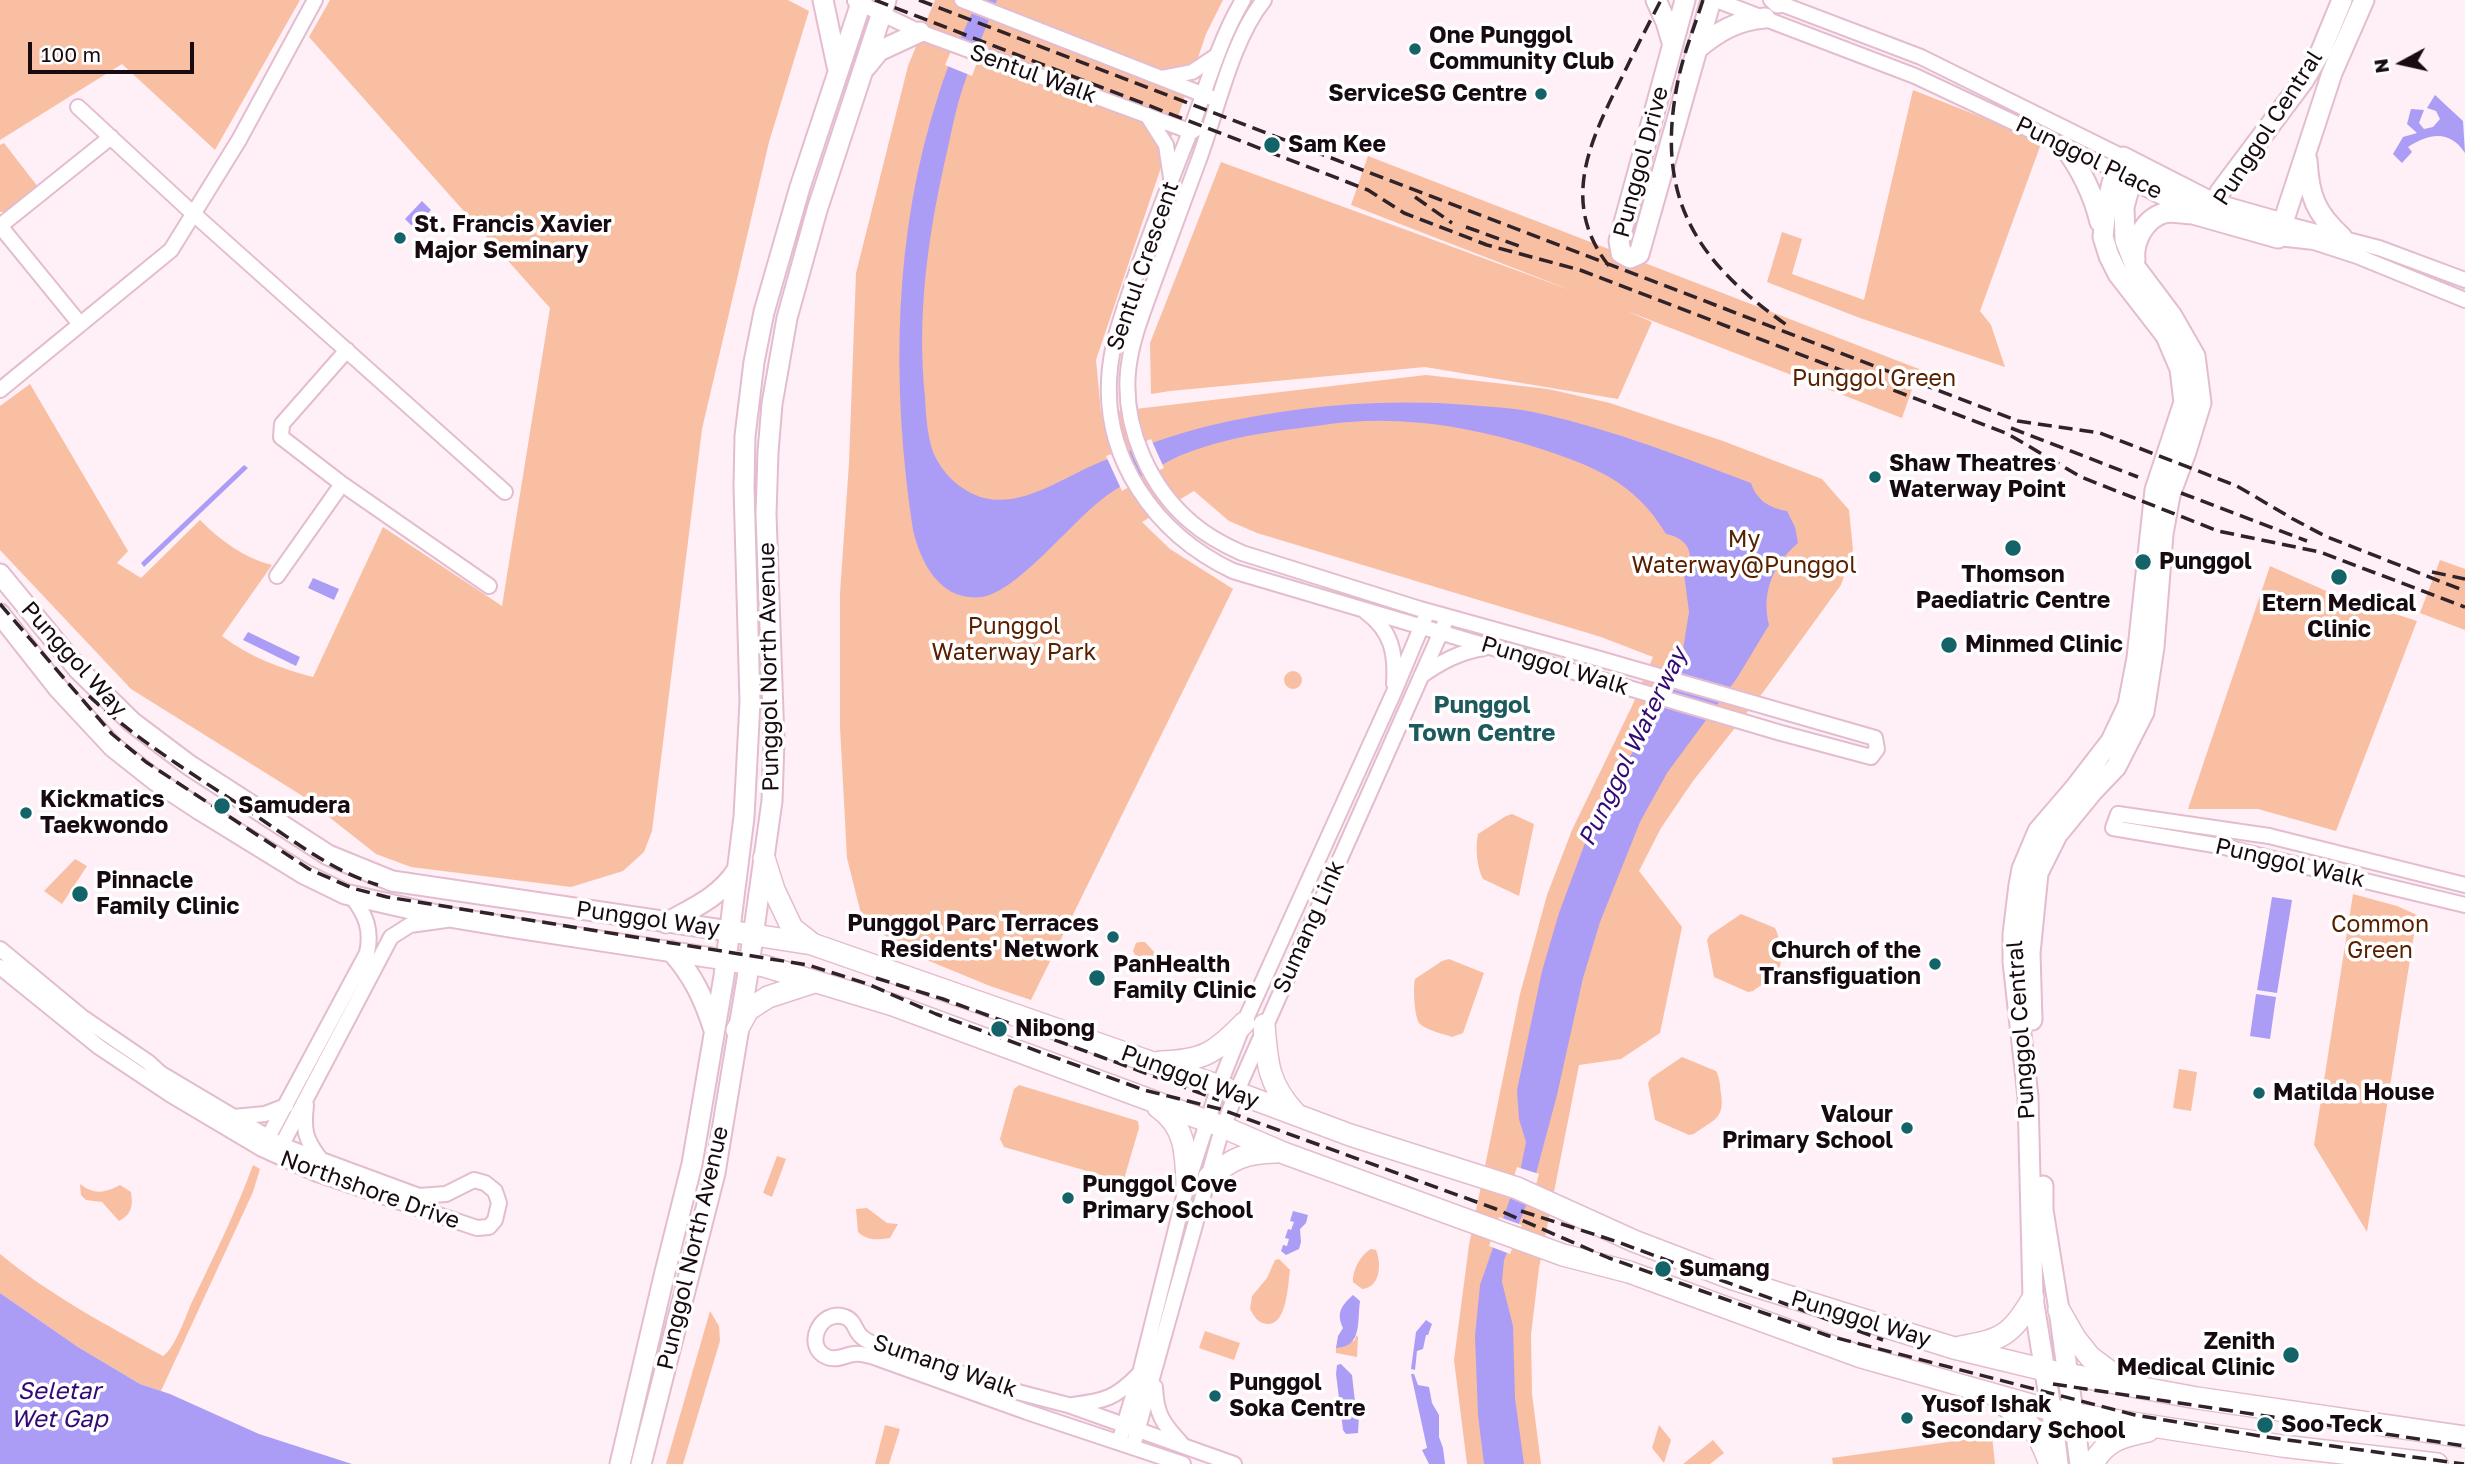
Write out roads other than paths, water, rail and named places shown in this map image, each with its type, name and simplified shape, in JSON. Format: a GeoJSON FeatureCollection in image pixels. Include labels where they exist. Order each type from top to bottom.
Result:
{"type":"FeatureCollection","features":[{"type":"Feature","properties":{"kind":"main road"},"geometry":{"type":"LineString","coordinates":[[823,0],[838,71]]}},
{"type":"Feature","properties":{"kind":"main road"},"geometry":{"type":"LineString","coordinates":[[1656,0],[1672,43]]}},
{"type":"Feature","properties":{"kind":"main road","name":"Punggol Drive"},"geometry":{"type":"LineString","coordinates":[[1685,0],[1619,241],[1619,249],[1630,258],[1639,254],[1696,50],[1714,0]]}},
{"type":"Feature","properties":{"kind":"main road","name":"Punggol Central"},"geometry":{"type":"LineString","coordinates":[[2206,212],[2304,80],[2342,0]]}},
{"type":"Feature","properties":{"kind":"main road","name":"Punggol Central"},"geometry":{"type":"LineString","coordinates":[[2280,231],[2332,73],[2364,0]]}},
{"type":"Feature","properties":{"kind":"main road","name":"Punggol North Avenue"},"geometry":{"type":"LineString","coordinates":[[622,1457],[692,1164],[715,1034],[737,870],[748,777],[750,715],[744,487],[745,436],[752,374],[764,312],[858,1]]}},
{"type":"Feature","properties":{"kind":"main road"},"geometry":{"type":"LineString","coordinates":[[1696,50],[1725,29],[1772,5]]}},
{"type":"Feature","properties":{"kind":"main road","name":"Punggol North Avenue"},"geometry":{"type":"LineString","coordinates":[[640,1464],[715,1173],[772,801],[774,741],[766,514],[772,404],[786,318],[817,210],[884,7]]}},
{"type":"Feature","properties":{"kind":"main road"},"geometry":{"type":"LineString","coordinates":[[863,71],[879,51],[920,32]]}},
{"type":"Feature","properties":{"kind":"main road"},"geometry":{"type":"LineString","coordinates":[[2304,80],[2314,85],[2322,85],[2332,73]]}},
{"type":"Feature","properties":{"kind":"main road"},"geometry":{"type":"LineString","coordinates":[[2063,145],[2078,165],[2089,187],[2103,237]]}},
{"type":"Feature","properties":{"kind":"main road"},"geometry":{"type":"LineString","coordinates":[[2307,152],[2308,182],[2315,206],[2325,222],[2342,237]]}},
{"type":"Feature","properties":{"kind":"main road","name":"Punggol Central"},"geometry":{"type":"LineString","coordinates":[[2058,1464],[2033,1298],[2028,1097],[2013,962],[2013,934],[2022,869],[2038,831],[2111,741],[2129,705],[2137,657],[2155,490],[2184,402],[2180,369],[2166,336],[2118,274],[2103,237],[2106,208],[2126,168]]}},
{"type":"Feature","properties":{"kind":"main road","name":"Punggol Central"},"geometry":{"type":"LineString","coordinates":[[2080,1464],[2043,1210],[2042,1120],[2030,1004],[2030,953],[2038,873],[2057,835],[2116,767],[2144,712],[2154,647],[2169,495],[2201,403],[2195,356],[2172,316],[2136,268],[2125,240],[2126,168]]}},
{"type":"Feature","properties":{"kind":"main road","name":"Punggol Place"},"geometry":{"type":"LineString","coordinates":[[2126,168],[2206,212],[2280,231]]}},
{"type":"Feature","properties":{"kind":"main road"},"geometry":{"type":"LineString","coordinates":[[2136,268],[2134,251],[2144,227],[2163,213],[2206,212]]}},
{"type":"Feature","properties":{"kind":"main road","name":"Punggol Way"},"geometry":{"type":"LineString","coordinates":[[0,574],[78,669],[132,722],[189,765],[328,855],[392,881],[812,944],[1299,1116],[1517,1188],[1634,1241],[1733,1279],[1954,1348],[2068,1375],[2197,1398],[2465,1437]]}},
{"type":"Feature","properties":{"kind":"main road","name":"Punggol Way"},"geometry":{"type":"LineString","coordinates":[[0,614],[58,688],[113,747],[156,781],[200,810],[304,874],[352,897],[455,918],[749,963],[893,1005],[1563,1255],[1629,1272],[1861,1357],[1985,1392],[2074,1414],[2160,1428],[2282,1446],[2437,1464]]}},
{"type":"Feature","properties":{"kind":"main road"},"geometry":{"type":"LineString","coordinates":[[764,858],[774,890],[792,928],[812,944]]}},
{"type":"Feature","properties":{"kind":"main road"},"geometry":{"type":"LineString","coordinates":[[666,923],[711,899],[728,884],[737,870]]}},
{"type":"Feature","properties":{"kind":"main road"},"geometry":{"type":"LineString","coordinates":[[671,951],[695,981],[705,1000],[715,1034]]}},
{"type":"Feature","properties":{"kind":"main road"},"geometry":{"type":"LineString","coordinates":[[737,1030],[748,1010],[768,997],[814,982]]}},
{"type":"Feature","properties":{"kind":"main road"},"geometry":{"type":"LineString","coordinates":[[1151,1062],[1182,1061],[1204,1056],[1254,1024],[1270,1076],[1284,1101],[1299,1116]]}},
{"type":"Feature","properties":{"kind":"main road"},"geometry":{"type":"LineString","coordinates":[[1146,1098],[1168,1114],[1182,1135],[1186,1146],[1187,1185]]}},
{"type":"Feature","properties":{"kind":"main road"},"geometry":{"type":"LineString","coordinates":[[1209,1177],[1230,1161],[1247,1154],[1281,1152]]}},
{"type":"Feature","properties":{"kind":"main road"},"geometry":{"type":"LineString","coordinates":[[1954,1348],[1994,1340],[2012,1330],[2033,1298]]}},
{"type":"Feature","properties":{"kind":"main road"},"geometry":{"type":"LineString","coordinates":[[2059,1310],[2090,1357],[2128,1385]]}},
{"type":"Feature","properties":{"kind":"main road"},"geometry":{"type":"LineString","coordinates":[[1985,1392],[2021,1416],[2040,1437],[2050,1464]]}},
{"type":"Feature","properties":{"kind":"main road"},"geometry":{"type":"LineString","coordinates":[[2093,1464],[2106,1445],[2118,1437],[2160,1428]]}},
{"type":"Feature","properties":{"kind":"street"},"geometry":{"type":"LineString","coordinates":[[0,390],[171,250],[239,141],[315,0]]}},
{"type":"Feature","properties":{"kind":"street","name":"Sentul Walk"},"geometry":{"type":"LineString","coordinates":[[962,0],[1219,101]]}},
{"type":"Feature","properties":{"kind":"street","name":"Sentul Crescent"},"geometry":{"type":"LineString","coordinates":[[1243,0],[1230,21],[1216,56],[1118,326],[1110,367],[1112,415],[1120,451],[1131,475],[1158,518],[1180,539],[1208,558],[1233,571],[1257,579],[1441,632]]}},
{"type":"Feature","properties":{"kind":"street","name":"Sentul Crescent"},"geometry":{"type":"LineString","coordinates":[[1264,0],[1238,46],[1135,336],[1128,373],[1132,422],[1147,465],[1174,505],[1191,523],[1220,543],[1242,553],[1448,617]]}},
{"type":"Feature","properties":{"kind":"street","name":"Punggol Place"},"geometry":{"type":"LineString","coordinates":[[1714,0],[1772,5],[1921,57],[2126,168]]}},
{"type":"Feature","properties":{"kind":"street","name":"Sentul Walk"},"geometry":{"type":"LineString","coordinates":[[858,1],[884,7],[920,32],[1191,131]]}},
{"type":"Feature","properties":{"kind":"street","name":"Punggol Place"},"geometry":{"type":"LineString","coordinates":[[1772,5],[2063,145],[2126,168]]}},
{"type":"Feature","properties":{"kind":"street"},"geometry":{"type":"LineString","coordinates":[[1161,78],[1192,72],[1216,56]]}},
{"type":"Feature","properties":{"kind":"street"},"geometry":{"type":"LineString","coordinates":[[78,107],[505,492]]}},
{"type":"Feature","properties":{"kind":"street"},"geometry":{"type":"LineString","coordinates":[[1147,115],[1166,145],[1171,180]]}},
{"type":"Feature","properties":{"kind":"street"},"geometry":{"type":"LineString","coordinates":[[1191,131],[1214,118]]}},
{"type":"Feature","properties":{"kind":"street"},"geometry":{"type":"LineString","coordinates":[[80,324],[0,226],[111,137]]}},
{"type":"Feature","properties":{"kind":"street","name":"Punggol Place"},"geometry":{"type":"LineString","coordinates":[[2280,231],[2342,237],[2379,248],[2465,281]]}},
{"type":"Feature","properties":{"kind":"street","name":"Punggol Place"},"geometry":{"type":"LineString","coordinates":[[2280,231],[2399,272],[2465,300]]}},
{"type":"Feature","properties":{"kind":"street"},"geometry":{"type":"LineString","coordinates":[[347,349],[281,430],[342,484],[489,586]]}},
{"type":"Feature","properties":{"kind":"street"},"geometry":{"type":"LineString","coordinates":[[277,576],[342,484]]}},
{"type":"Feature","properties":{"kind":"street"},"geometry":{"type":"LineString","coordinates":[[1360,608],[1375,619],[1391,641],[1394,656],[1394,692]]}},
{"type":"Feature","properties":{"kind":"street","name":"Sumang Link"},"geometry":{"type":"LineString","coordinates":[[1147,1374],[1187,1185],[1215,1125],[1227,1089],[1428,611]]}},
{"type":"Feature","properties":{"kind":"street","name":"Sumang Link"},"geometry":{"type":"LineString","coordinates":[[1227,1089],[1254,1024],[1448,617]]}},
{"type":"Feature","properties":{"kind":"street","name":"Punggol Walk"},"geometry":{"type":"LineString","coordinates":[[1441,632],[1781,733],[1871,757],[1877,749],[1875,738],[1448,617]]}},
{"type":"Feature","properties":{"kind":"street"},"geometry":{"type":"LineString","coordinates":[[1420,677],[1439,663],[1464,651],[1489,647]]}},
{"type":"Feature","properties":{"kind":"street","name":"Punggol Walk"},"geometry":{"type":"LineString","coordinates":[[2465,885],[2269,836],[2116,821],[2465,905]]}},
{"type":"Feature","properties":{"kind":"street"},"geometry":{"type":"LineString","coordinates":[[272,1147],[286,1106],[367,953],[370,942],[369,927],[352,897]]}},
{"type":"Feature","properties":{"kind":"street"},"geometry":{"type":"LineString","coordinates":[[272,1147],[306,1097],[391,937],[410,925],[455,918]]}},
{"type":"Feature","properties":{"kind":"street","name":"Northshore Drive"},"geometry":{"type":"LineString","coordinates":[[0,948],[82,1017],[148,1062],[166,1084],[233,1117],[272,1147],[322,1161],[419,1196],[446,1194],[465,1183],[478,1180],[497,1195],[498,1212],[492,1225],[477,1228],[317,1174],[99,1047],[0,967]]}},
{"type":"Feature","properties":{"kind":"street"},"geometry":{"type":"LineString","coordinates":[[306,1097],[305,1135],[322,1161]]}},
{"type":"Feature","properties":{"kind":"street"},"geometry":{"type":"LineString","coordinates":[[233,1117],[265,1114],[286,1106]]}},
{"type":"Feature","properties":{"kind":"street","name":"Sumang Link"},"geometry":{"type":"LineString","coordinates":[[1126,1444],[1209,1177],[1215,1125]]}},
{"type":"Feature","properties":{"kind":"street","name":"Sumang Walk"},"geometry":{"type":"LineString","coordinates":[[1183,1464],[871,1356],[856,1353],[842,1358],[826,1357],[816,1341],[816,1331],[827,1318],[844,1316],[852,1320],[862,1337],[877,1345],[1010,1390],[1068,1405],[1234,1464]]}},
{"type":"Feature","properties":{"kind":"street"},"geometry":{"type":"LineString","coordinates":[[1068,1405],[1112,1397],[1147,1374],[1164,1425],[1184,1446]]}},
{"type":"Feature","properties":{"kind":"water"},"geometry":{"type":"Polygon","coordinates":[[[978,0],[997,0],[967,75],[953,124],[928,251],[922,338],[926,417],[932,449],[940,466],[952,480],[967,491],[984,498],[1015,498],[1045,489],[1089,467],[1140,447],[1236,420],[1335,405],[1436,403],[1533,412],[1569,420],[1648,445],[1751,483],[1765,503],[1787,511],[1795,527],[1798,543],[1782,560],[1768,591],[1769,625],[1737,678],[1667,773],[1640,822],[1600,922],[1583,978],[1557,1095],[1530,1196],[1504,1260],[1502,1282],[1513,1326],[1515,1398],[1524,1464],[1484,1464],[1478,1415],[1475,1336],[1480,1285],[1521,1167],[1526,1142],[1519,1119],[1517,1090],[1542,971],[1559,913],[1588,835],[1681,662],[1689,612],[1684,574],[1690,560],[1688,548],[1680,539],[1666,534],[1641,501],[1627,489],[1595,469],[1577,462],[1516,441],[1469,430],[1398,421],[1350,422],[1249,436],[1206,446],[1179,456],[1109,494],[1029,568],[996,592],[982,597],[968,597],[944,587],[921,556],[913,530],[901,421],[900,310],[912,200],[924,146],[943,81],[978,0]]]}},
{"type":"Feature","properties":{"kind":"water"},"geometry":{"type":"Polygon","coordinates":[[[2435,95],[2463,121],[2465,153],[2452,140],[2431,137],[2408,147],[2412,152],[2402,163],[2393,154],[2403,137],[2417,133],[2407,124],[2411,109],[2424,110],[2419,123],[2424,129],[2433,127],[2440,119],[2436,111],[2427,108],[2435,95]]]}},
{"type":"Feature","properties":{"kind":"water"},"geometry":{"type":"Polygon","coordinates":[[[422,201],[431,210],[414,228],[405,219],[422,201]]]}},
{"type":"Feature","properties":{"kind":"water"},"geometry":{"type":"Polygon","coordinates":[[[244,465],[248,468],[144,567],[141,563],[244,465]]]}},
{"type":"Feature","properties":{"kind":"water"},"geometry":{"type":"Polygon","coordinates":[[[313,578],[339,589],[334,600],[308,588],[313,578]]]}},
{"type":"Feature","properties":{"kind":"water"},"geometry":{"type":"Polygon","coordinates":[[[248,632],[300,657],[296,666],[243,640],[248,632]]]}},
{"type":"Feature","properties":{"kind":"water"},"geometry":{"type":"Polygon","coordinates":[[[2272,897],[2292,900],[2277,993],[2257,990],[2272,897]]]}},
{"type":"Feature","properties":{"kind":"water"},"geometry":{"type":"Polygon","coordinates":[[[2256,994],[2276,997],[2270,1039],[2250,1036],[2256,994]]]}},
{"type":"Feature","properties":{"kind":"water"},"geometry":{"type":"Polygon","coordinates":[[[1293,1211],[1308,1215],[1306,1223],[1300,1229],[1299,1249],[1286,1255],[1281,1251],[1283,1245],[1287,1246],[1289,1239],[1285,1238],[1294,1222],[1290,1221],[1293,1211]]]}},
{"type":"Feature","properties":{"kind":"water","name":"Seletar Wet Gap"},"geometry":{"type":"Polygon","coordinates":[[[0,1293],[78,1347],[140,1384],[170,1394],[259,1434],[352,1464],[0,1464],[0,1293]]]}},
{"type":"Feature","properties":{"kind":"water"},"geometry":{"type":"Polygon","coordinates":[[[1353,1295],[1360,1301],[1355,1338],[1351,1343],[1336,1348],[1343,1328],[1341,1310],[1353,1295]]]}},
{"type":"Feature","properties":{"kind":"water"},"geometry":{"type":"Polygon","coordinates":[[[1426,1320],[1432,1324],[1423,1349],[1417,1351],[1415,1370],[1411,1369],[1416,1332],[1426,1320]]]}},
{"type":"Feature","properties":{"kind":"water"},"geometry":{"type":"Polygon","coordinates":[[[1341,1364],[1352,1375],[1359,1416],[1358,1433],[1346,1434],[1343,1430],[1336,1374],[1337,1365],[1341,1364]]]}},
{"type":"Feature","properties":{"kind":"water"},"geometry":{"type":"Polygon","coordinates":[[[1411,1374],[1414,1374],[1418,1385],[1429,1387],[1432,1403],[1439,1415],[1439,1437],[1445,1464],[1429,1464],[1422,1450],[1427,1448],[1411,1374]]]}},
{"type":"Feature","properties":{"kind":"railway"},"geometry":{"type":"LineString","coordinates":[[875,0],[1368,190],[1404,213],[1487,245],[1580,270],[2008,434],[2081,477],[2218,531],[2320,552],[2465,607]]}},
{"type":"Feature","properties":{"kind":"railway"},"geometry":{"type":"LineString","coordinates":[[919,0],[2018,421],[2100,433],[2237,486],[2325,536],[2465,591]]}},
{"type":"Feature","properties":{"kind":"railway"},"geometry":{"type":"LineString","coordinates":[[1609,266],[1594,243],[1586,220],[1584,174],[1598,127],[1661,0]]}},
{"type":"Feature","properties":{"kind":"railway"},"geometry":{"type":"LineString","coordinates":[[1703,0],[1681,66],[1672,119],[1672,157],[1677,191],[1689,222],[1706,250],[1729,277],[1757,303],[1791,328]]}},
{"type":"Feature","properties":{"kind":"railway"},"geometry":{"type":"LineString","coordinates":[[1415,197],[1452,223]]}},
{"type":"Feature","properties":{"kind":"railway"},"geometry":{"type":"LineString","coordinates":[[1466,227],[1519,246]]}},
{"type":"Feature","properties":{"kind":"railway"},"geometry":{"type":"LineString","coordinates":[[2011,428],[2138,477]]}},
{"type":"Feature","properties":{"kind":"railway"},"geometry":{"type":"LineString","coordinates":[[2181,493],[2307,541]]}},
{"type":"Feature","properties":{"kind":"railway"},"geometry":{"type":"LineString","coordinates":[[2432,572],[2465,579]]}},
{"type":"Feature","properties":{"kind":"railway"},"geometry":{"type":"LineString","coordinates":[[0,604],[112,734],[146,762],[309,869],[352,888],[387,897],[808,965],[868,984],[936,1014],[1144,1090],[1220,1109],[1496,1209],[1609,1258],[1829,1336],[2135,1415],[2266,1437],[2464,1464]]}},
{"type":"Feature","properties":{"kind":"railway"},"geometry":{"type":"LineString","coordinates":[[89,696],[147,743],[295,843],[327,863],[378,885]]}},
{"type":"Feature","properties":{"kind":"railway"},"geometry":{"type":"LineString","coordinates":[[876,978],[943,999],[1219,1100]]}},
{"type":"Feature","properties":{"kind":"railway"},"geometry":{"type":"LineString","coordinates":[[1521,1211],[1615,1241],[1883,1340]]}},
{"type":"Feature","properties":{"kind":"railway"},"geometry":{"type":"LineString","coordinates":[[2053,1384],[2465,1446]]}},
{"type":"Feature","properties":{"kind":"place","name":"One Punggol Community Club"},"geometry":{"type":"Point","coordinates":[1415,49]}},
{"type":"Feature","properties":{"kind":"place","name":"ServiceSG Centre"},"geometry":{"type":"Point","coordinates":[1541,94]}},
{"type":"Feature","properties":{"kind":"place","name":"Sam Kee"},"geometry":{"type":"Point","coordinates":[1272,145]}},
{"type":"Feature","properties":{"kind":"place","name":"St. Francis Xavier Major Seminary"},"geometry":{"type":"Point","coordinates":[400,238]}},
{"type":"Feature","properties":{"kind":"place","name":"Shaw Theatres Waterway Point"},"geometry":{"type":"Point","coordinates":[1875,477]}},
{"type":"Feature","properties":{"kind":"place","name":"Thomson Paediatric Centre"},"geometry":{"type":"Point","coordinates":[2013,548]}},
{"type":"Feature","properties":{"kind":"place","name":"Punggol"},"geometry":{"type":"Point","coordinates":[2143,562]}},
{"type":"Feature","properties":{"kind":"place","name":"Etern Medical Clinic"},"geometry":{"type":"Point","coordinates":[2339,577]}},
{"type":"Feature","properties":{"kind":"place","name":"Minmed Clinic"},"geometry":{"type":"Point","coordinates":[1949,645]}},
{"type":"Feature","properties":{"kind":"place","name":"Samudera"},"geometry":{"type":"Point","coordinates":[222,806]}},
{"type":"Feature","properties":{"kind":"place","name":"Kickmatics Taekwondo"},"geometry":{"type":"Point","coordinates":[26,813]}},
{"type":"Feature","properties":{"kind":"place","name":"Pinnacle Family Clinic"},"geometry":{"type":"Point","coordinates":[80,894]}},
{"type":"Feature","properties":{"kind":"place","name":"Punggol Parc Terraces Residents' Network"},"geometry":{"type":"Point","coordinates":[1113,937]}},
{"type":"Feature","properties":{"kind":"place","name":"Church of the Transfiguation"},"geometry":{"type":"Point","coordinates":[1935,964]}},
{"type":"Feature","properties":{"kind":"place","name":"PanHealth Family Clinic"},"geometry":{"type":"Point","coordinates":[1097,978]}},
{"type":"Feature","properties":{"kind":"place","name":"Nibong"},"geometry":{"type":"Point","coordinates":[999,1029]}},
{"type":"Feature","properties":{"kind":"place","name":"Matilda House"},"geometry":{"type":"Point","coordinates":[2259,1093]}},
{"type":"Feature","properties":{"kind":"place","name":"Valour Primary School"},"geometry":{"type":"Point","coordinates":[1907,1128]}},
{"type":"Feature","properties":{"kind":"place","name":"Punggol Cove Primary School"},"geometry":{"type":"Point","coordinates":[1068,1198]}},
{"type":"Feature","properties":{"kind":"place","name":"Sumang"},"geometry":{"type":"Point","coordinates":[1663,1269]}},
{"type":"Feature","properties":{"kind":"place","name":"Zenith Medical Clinic"},"geometry":{"type":"Point","coordinates":[2291,1355]}},
{"type":"Feature","properties":{"kind":"place","name":"Punggol Soka Centre"},"geometry":{"type":"Point","coordinates":[1215,1396]}},
{"type":"Feature","properties":{"kind":"place","name":"Yusof Ishak Secondary School"},"geometry":{"type":"Point","coordinates":[1907,1418]}},
{"type":"Feature","properties":{"kind":"place","name":"Soo Teck"},"geometry":{"type":"Point","coordinates":[2265,1425]}},
{"type":"Feature","properties":{"kind":"district","name":"Punggol Town Centre"},"geometry":{"type":"Point","coordinates":[1482,719]}},
{"type":"Feature","properties":{"kind":"park label","name":"Punggol Green"},"geometry":{"type":"Point","coordinates":[1874,379]}},
{"type":"Feature","properties":{"kind":"park label","name":"My Waterway@Punggol"},"geometry":{"type":"Point","coordinates":[1744,553]}},
{"type":"Feature","properties":{"kind":"park label","name":"Punggol Waterway Park"},"geometry":{"type":"Point","coordinates":[1014,640]}},
{"type":"Feature","properties":{"kind":"park label","name":"Common Green"},"geometry":{"type":"Point","coordinates":[2380,938]}},
{"type":"Feature","properties":{"kind":"water label","name":"Punggol Waterway"},"geometry":{"type":"Point","coordinates":[1633,747]}}]}
